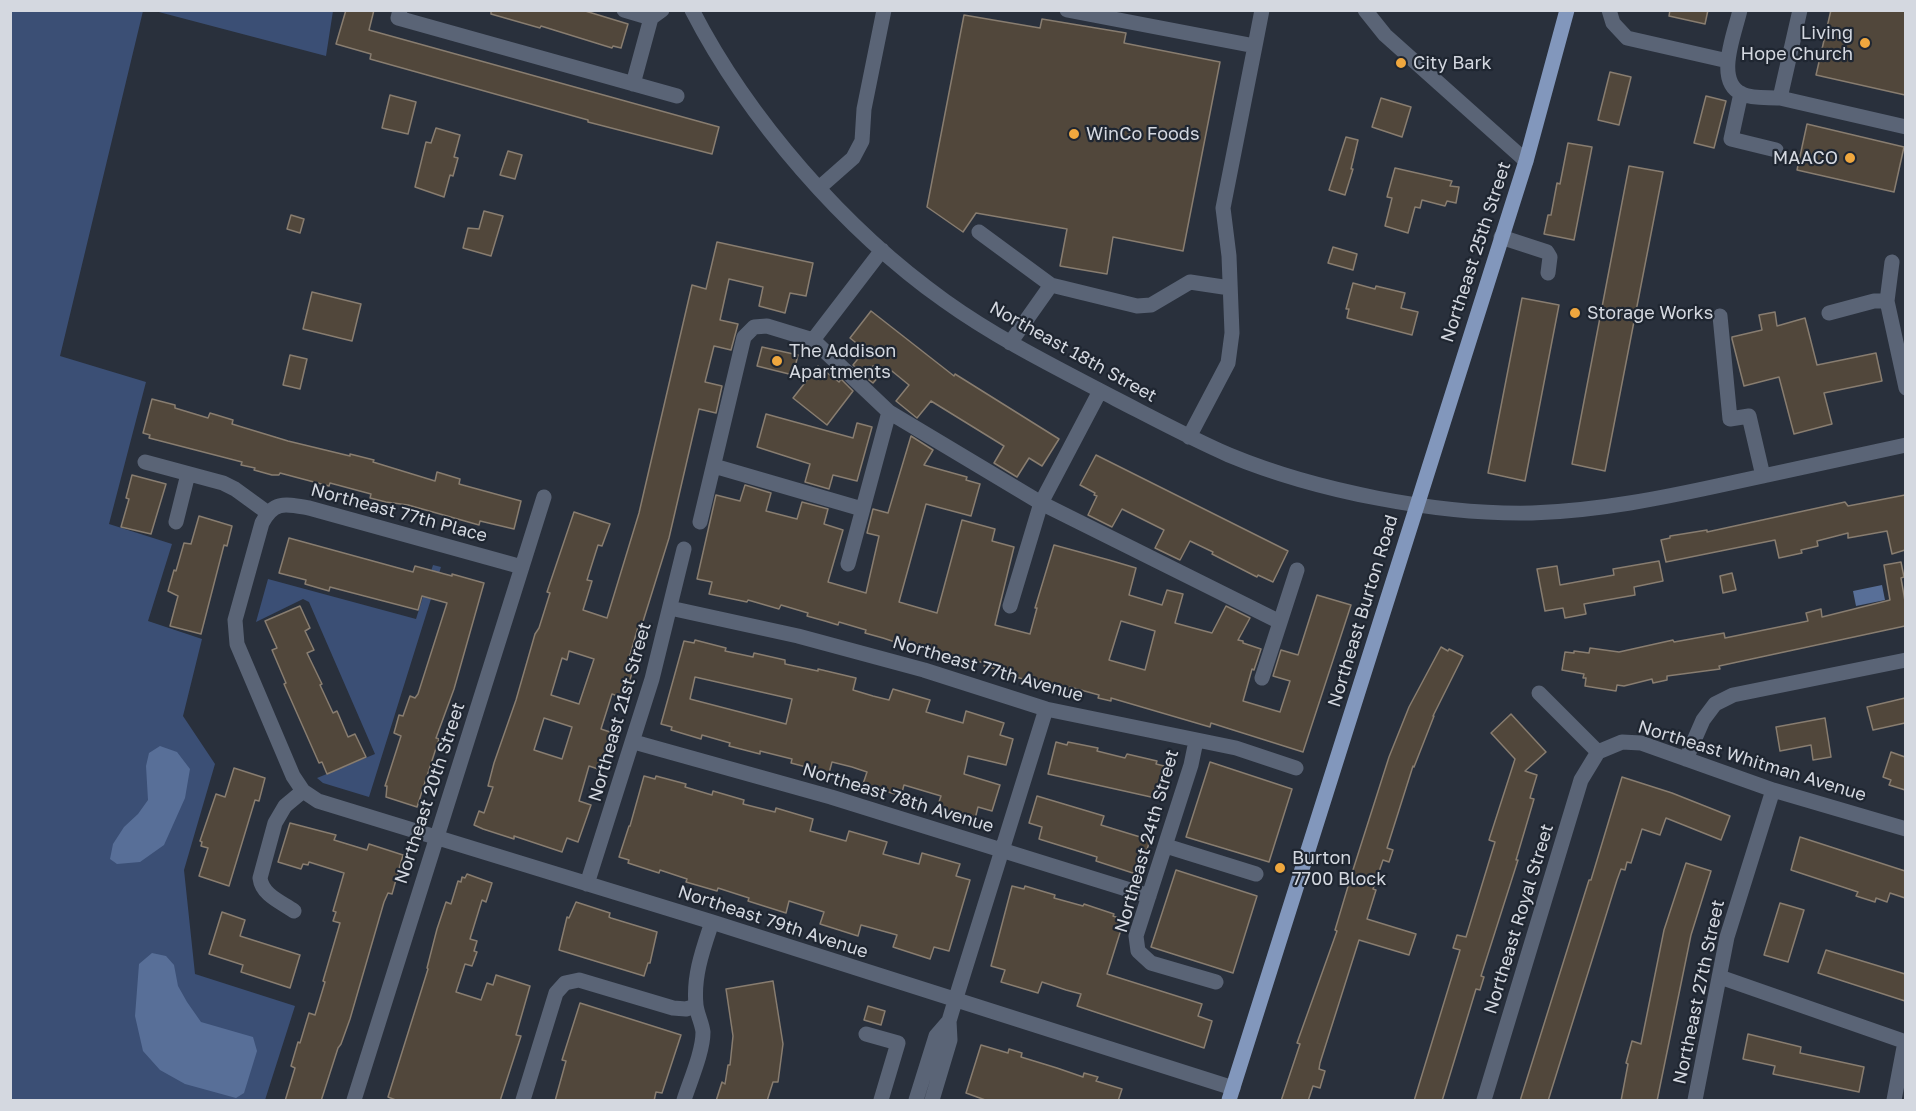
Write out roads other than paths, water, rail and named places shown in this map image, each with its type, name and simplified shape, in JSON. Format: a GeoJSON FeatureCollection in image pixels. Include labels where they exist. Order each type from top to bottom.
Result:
{"type":"FeatureCollection","features":[{"type":"Feature","properties":{"kind":"main road","name":"Northeast 25th Street"},"geometry":{"type":"LineString","coordinates":[[1416,504],[1526,161],[1567,10]]}},
{"type":"Feature","properties":{"kind":"main road","name":"Northeast Burton Road"},"geometry":{"type":"LineString","coordinates":[[1231,1094],[1416,504]]}},
{"type":"Feature","properties":{"kind":"street"},"geometry":{"type":"LineString","coordinates":[[400,10],[398,18],[677,96]]}},
{"type":"Feature","properties":{"kind":"street"},"geometry":{"type":"LineString","coordinates":[[624,10],[656,14],[633,84]]}},
{"type":"Feature","properties":{"kind":"street","name":"Northeast 18th Street"},"geometry":{"type":"LineString","coordinates":[[692,10],[727,70],[758,114],[819,188],[882,250],[943,300],[1010,343],[1189,437],[1232,456],[1281,474],[1344,490],[1416,504]]}},
{"type":"Feature","properties":{"kind":"street"},"geometry":{"type":"LineString","coordinates":[[819,188],[854,158],[862,141],[864,109],[884,10]]}},
{"type":"Feature","properties":{"kind":"street"},"geometry":{"type":"LineString","coordinates":[[1067,10],[1255,46]]}},
{"type":"Feature","properties":{"kind":"street"},"geometry":{"type":"LineString","coordinates":[[1189,437],[1228,363],[1232,333],[1223,208],[1262,10]]}},
{"type":"Feature","properties":{"kind":"street"},"geometry":{"type":"LineString","coordinates":[[1365,10],[1385,35],[1526,161]]}},
{"type":"Feature","properties":{"kind":"street"},"geometry":{"type":"LineString","coordinates":[[1609,10],[1613,23],[1627,38],[1728,61]]}},
{"type":"Feature","properties":{"kind":"street"},"geometry":{"type":"LineString","coordinates":[[1740,10],[1728,61],[1727,76],[1730,83],[1741,93],[1748,96],[1780,98],[1905,127]]}},
{"type":"Feature","properties":{"kind":"street"},"geometry":{"type":"LineString","coordinates":[[1780,98],[1800,10]]}},
{"type":"Feature","properties":{"kind":"street"},"geometry":{"type":"LineString","coordinates":[[1741,93],[1731,139],[1776,150]]}},
{"type":"Feature","properties":{"kind":"street"},"geometry":{"type":"LineString","coordinates":[[979,232],[1051,285],[1137,306],[1151,305],[1190,282],[1230,288]]}},
{"type":"Feature","properties":{"kind":"street"},"geometry":{"type":"LineString","coordinates":[[1501,237],[1547,252],[1550,257],[1548,273]]}},
{"type":"Feature","properties":{"kind":"street"},"geometry":{"type":"LineString","coordinates":[[813,340],[882,250]]}},
{"type":"Feature","properties":{"kind":"street"},"geometry":{"type":"LineString","coordinates":[[1892,262],[1887,301],[1905,381]]}},
{"type":"Feature","properties":{"kind":"street"},"geometry":{"type":"LineString","coordinates":[[1010,343],[1051,285]]}},
{"type":"Feature","properties":{"kind":"street"},"geometry":{"type":"LineString","coordinates":[[1828,313],[1887,301]]}},
{"type":"Feature","properties":{"kind":"street"},"geometry":{"type":"LineString","coordinates":[[1720,316],[1730,419],[1749,416],[1763,476]]}},
{"type":"Feature","properties":{"kind":"street"},"geometry":{"type":"LineString","coordinates":[[700,522],[744,337],[754,327],[767,326],[813,340],[889,412],[1041,503],[1280,622]]}},
{"type":"Feature","properties":{"kind":"street"},"geometry":{"type":"LineString","coordinates":[[1010,606],[1041,503],[1100,391]]}},
{"type":"Feature","properties":{"kind":"street"},"geometry":{"type":"LineString","coordinates":[[848,564],[889,412]]}},
{"type":"Feature","properties":{"kind":"street","name":"Northeast Burton Road"},"geometry":{"type":"LineString","coordinates":[[1416,504],[1461,510],[1529,513],[1587,510],[1649,500],[1905,445]]}},
{"type":"Feature","properties":{"kind":"street"},"geometry":{"type":"LineString","coordinates":[[145,462],[223,483],[268,513],[262,524],[234,620],[237,644],[293,776],[303,791],[285,807],[275,824],[260,878],[261,885],[268,894],[294,911]]}},
{"type":"Feature","properties":{"kind":"street"},"geometry":{"type":"LineString","coordinates":[[714,466],[862,509]]}},
{"type":"Feature","properties":{"kind":"street"},"geometry":{"type":"LineString","coordinates":[[176,522],[188,474]]}},
{"type":"Feature","properties":{"kind":"street","name":"Northeast 20th Street"},"geometry":{"type":"LineString","coordinates":[[354,1101],[544,497]]}},
{"type":"Feature","properties":{"kind":"street","name":"Northeast 77th Place"},"geometry":{"type":"LineString","coordinates":[[268,513],[278,505],[289,504],[309,508],[522,567]]}},
{"type":"Feature","properties":{"kind":"street","name":"Northeast 21st Street"},"geometry":{"type":"LineString","coordinates":[[587,884],[633,742],[684,549]]}},
{"type":"Feature","properties":{"kind":"street"},"geometry":{"type":"LineString","coordinates":[[1262,678],[1297,570]]}},
{"type":"Feature","properties":{"kind":"street","name":"Northeast 77th Avenue"},"geometry":{"type":"LineString","coordinates":[[670,608],[844,648],[924,670],[1046,709],[1236,748],[1296,768]]}},
{"type":"Feature","properties":{"kind":"street"},"geometry":{"type":"LineString","coordinates":[[1686,759],[1703,720],[1715,704],[1733,695],[1905,660]]}},
{"type":"Feature","properties":{"kind":"street"},"geometry":{"type":"LineString","coordinates":[[1539,693],[1598,752]]}},
{"type":"Feature","properties":{"kind":"street"},"geometry":{"type":"LineString","coordinates":[[932,1101],[950,1040],[949,1021],[955,1000],[1046,709]]}},
{"type":"Feature","properties":{"kind":"street","name":"Northeast 24th Street"},"geometry":{"type":"LineString","coordinates":[[1196,741],[1191,765],[1136,936],[1138,951],[1151,963],[1216,982]]}},
{"type":"Feature","properties":{"kind":"street","name":"Northeast 78th Avenue"},"geometry":{"type":"LineString","coordinates":[[633,742],[831,797],[1149,896]]}},
{"type":"Feature","properties":{"kind":"street","name":"Northeast Whitman Avenue"},"geometry":{"type":"LineString","coordinates":[[1598,752],[1622,742],[1641,744],[1773,790],[1905,829]]}},
{"type":"Feature","properties":{"kind":"street","name":"Northeast Royal Street"},"geometry":{"type":"LineString","coordinates":[[1484,1101],[1581,780],[1598,752]]}},
{"type":"Feature","properties":{"kind":"street","name":"Northeast 27th Street"},"geometry":{"type":"LineString","coordinates":[[1695,1101],[1727,937],[1773,790]]}},
{"type":"Feature","properties":{"kind":"street","name":"Northeast 79th Avenue"},"geometry":{"type":"LineString","coordinates":[[303,791],[318,801],[712,922],[955,1000],[1231,1094]]}},
{"type":"Feature","properties":{"kind":"street"},"geometry":{"type":"LineString","coordinates":[[1166,846],[1256,874]]}},
{"type":"Feature","properties":{"kind":"street"},"geometry":{"type":"LineString","coordinates":[[684,1101],[700,1051],[703,1032],[696,1006],[696,983],[700,957],[712,922]]}},
{"type":"Feature","properties":{"kind":"street"},"geometry":{"type":"LineString","coordinates":[[1720,976],[1905,1042],[1894,1101]]}},
{"type":"Feature","properties":{"kind":"street"},"geometry":{"type":"LineString","coordinates":[[523,1101],[556,993],[566,983],[579,980],[673,1008],[686,1009],[696,1006]]}},
{"type":"Feature","properties":{"kind":"street"},"geometry":{"type":"LineString","coordinates":[[916,1101],[936,1036],[949,1021]]}},
{"type":"Feature","properties":{"kind":"street"},"geometry":{"type":"LineString","coordinates":[[866,1034],[898,1043],[881,1101]]}},
{"type":"Feature","properties":{"kind":"place","name":"Living Hope Church"},"geometry":{"type":"Point","coordinates":[1865,43]}},
{"type":"Feature","properties":{"kind":"place","name":"City Bark"},"geometry":{"type":"Point","coordinates":[1401,63]}},
{"type":"Feature","properties":{"kind":"place","name":"WinCo Foods"},"geometry":{"type":"Point","coordinates":[1074,134]}},
{"type":"Feature","properties":{"kind":"place","name":"MAACO"},"geometry":{"type":"Point","coordinates":[1850,158]}},
{"type":"Feature","properties":{"kind":"place","name":"Storage Works"},"geometry":{"type":"Point","coordinates":[1575,313]}},
{"type":"Feature","properties":{"kind":"place","name":"The Addison Apartments"},"geometry":{"type":"Point","coordinates":[777,361]}},
{"type":"Feature","properties":{"kind":"place","name":"Burton 7700 Block"},"geometry":{"type":"Point","coordinates":[1280,868]}}]}
